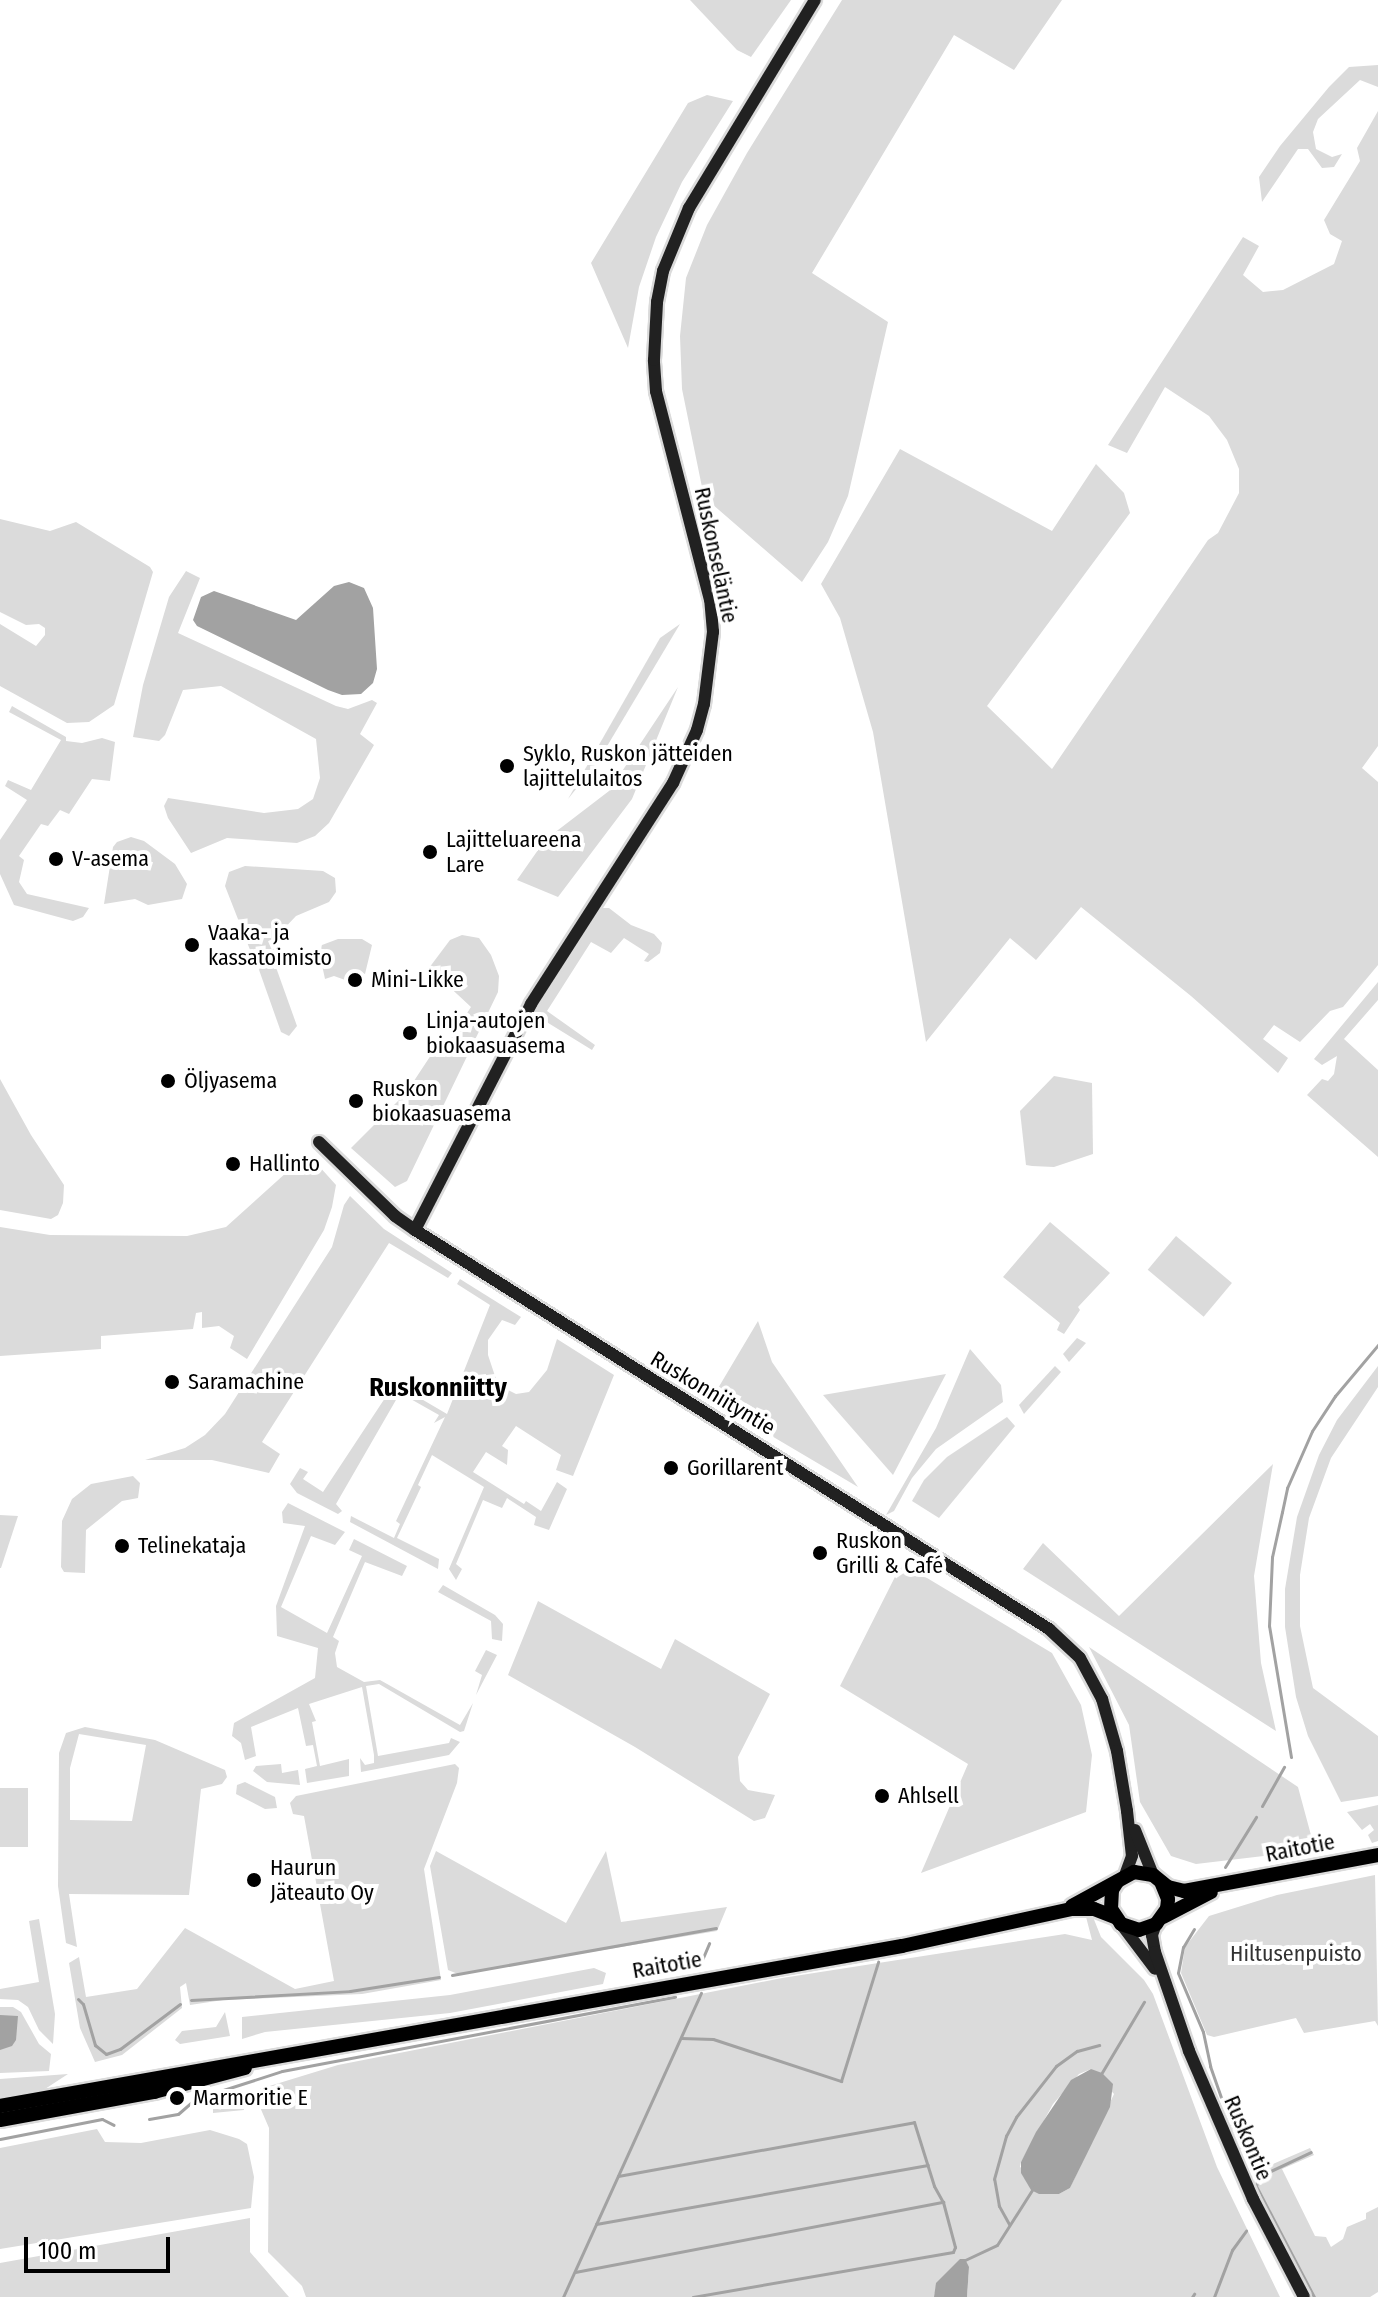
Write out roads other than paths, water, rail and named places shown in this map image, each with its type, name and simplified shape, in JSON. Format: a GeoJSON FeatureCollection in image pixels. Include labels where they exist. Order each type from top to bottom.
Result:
{"type":"FeatureCollection","features":[{"type":"Feature","properties":{"kind":"main road","name":"Raitotie"},"geometry":{"type":"LineString","coordinates":[[1157,1878],[1184,1891],[1378,1855]]}},
{"type":"Feature","properties":{"kind":"main road"},"geometry":{"type":"LineString","coordinates":[[1144,1872],[1157,1878],[1168,1899],[1159,1921],[1139,1930],[1118,1920],[1110,1899],[1121,1878],[1144,1872]]}},
{"type":"Feature","properties":{"kind":"main road","name":"Raitotie"},"geometry":{"type":"LineString","coordinates":[[1057,1913],[1121,1878]]}},
{"type":"Feature","properties":{"kind":"main road","name":"Raitotie"},"geometry":{"type":"LineString","coordinates":[[1159,1921],[1230,1883]]}},
{"type":"Feature","properties":{"kind":"main road","name":"Raitotie"},"geometry":{"type":"LineString","coordinates":[[0,2106],[209,2066],[284,2057],[902,1946],[1057,1913],[1094,1909],[1118,1920]]}},
{"type":"Feature","properties":{"kind":"main road","name":"Raitotie"},"geometry":{"type":"LineString","coordinates":[[0,2120],[154,2092],[284,2057]]}},
{"type":"Feature","properties":{"kind":"street","name":"Ruskonseläntie"},"geometry":{"type":"LineString","coordinates":[[415,1230],[531,1004],[673,783],[697,730],[707,690],[713,632],[710,600],[656,391],[657,302],[663,271],[689,208],[815,0]]}},
{"type":"Feature","properties":{"kind":"street","name":"Ruskonniityntie"},"geometry":{"type":"LineString","coordinates":[[319,1142],[385,1207],[415,1230],[1049,1629],[1080,1658],[1102,1699],[1117,1751],[1132,1856],[1121,1878]]}},
{"type":"Feature","properties":{"kind":"street","name":"Ruskonniityntie"},"geometry":{"type":"LineString","coordinates":[[1127,1811],[1157,1878]]}},
{"type":"Feature","properties":{"kind":"street","name":"Ruskontie"},"geometry":{"type":"LineString","coordinates":[[1118,1920],[1139,1943],[1167,1989]]}},
{"type":"Feature","properties":{"kind":"street","name":"Ruskontie"},"geometry":{"type":"LineString","coordinates":[[1159,1921],[1152,1935],[1155,1952],[1189,2051],[1253,2199],[1304,2297]]}},
{"type":"Feature","properties":{"kind":"waterway"},"geometry":{"type":"LineString","coordinates":[[1291,1757],[1269,1626],[1272,1557],[1287,1488],[1312,1431],[1335,1396],[1378,1345]]}},
{"type":"Feature","properties":{"kind":"waterway"},"geometry":{"type":"LineString","coordinates":[[1262,1806],[1284,1767]]}},
{"type":"Feature","properties":{"kind":"waterway"},"geometry":{"type":"LineString","coordinates":[[1225,1867],[1256,1817]]}},
{"type":"Feature","properties":{"kind":"waterway"},"geometry":{"type":"LineString","coordinates":[[452,1975],[716,1928]]}},
{"type":"Feature","properties":{"kind":"waterway"},"geometry":{"type":"LineString","coordinates":[[1194,1929],[1183,1947],[1178,1973],[1203,2032],[1210,2066],[1238,2146],[1247,2151]]}},
{"type":"Feature","properties":{"kind":"waterway"},"geometry":{"type":"LineString","coordinates":[[699,1967],[709,1943]]}},
{"type":"Feature","properties":{"kind":"waterway"},"geometry":{"type":"LineString","coordinates":[[681,2038],[713,2039],[841,2081],[878,1962]]}},
{"type":"Feature","properties":{"kind":"waterway"},"geometry":{"type":"LineString","coordinates":[[191,2000],[350,1991],[439,1977]]}},
{"type":"Feature","properties":{"kind":"waterway"},"geometry":{"type":"LineString","coordinates":[[563,2297],[701,1993]]}},
{"type":"Feature","properties":{"kind":"waterway"},"geometry":{"type":"LineString","coordinates":[[149,2119],[178,2114],[195,2099],[282,2071],[675,1997]]}},
{"type":"Feature","properties":{"kind":"waterway"},"geometry":{"type":"LineString","coordinates":[[78,1999],[83,2004],[95,2045],[106,2054],[120,2049],[180,2004]]}},
{"type":"Feature","properties":{"kind":"waterway"},"geometry":{"type":"LineString","coordinates":[[1101,2074],[1144,2002]]}},
{"type":"Feature","properties":{"kind":"waterway"},"geometry":{"type":"LineString","coordinates":[[1009,2224],[999,2206],[994,2179],[1006,2136],[1016,2117],[1056,2066],[1077,2051],[1099,2045]]}},
{"type":"Feature","properties":{"kind":"waterway"},"geometry":{"type":"LineString","coordinates":[[0,2139],[102,2119],[114,2125]]}},
{"type":"Feature","properties":{"kind":"waterway"},"geometry":{"type":"LineString","coordinates":[[618,2176],[914,2122],[934,2186],[943,2202],[955,2247],[953,2252],[693,2297]]}},
{"type":"Feature","properties":{"kind":"waterway"},"geometry":{"type":"LineString","coordinates":[[1260,2176],[1311,2152]]}},
{"type":"Feature","properties":{"kind":"waterway"},"geometry":{"type":"LineString","coordinates":[[596,2224],[928,2165]]}},
{"type":"Feature","properties":{"kind":"waterway"},"geometry":{"type":"LineString","coordinates":[[1259,2175],[1256,2186],[1314,2297]]}},
{"type":"Feature","properties":{"kind":"waterway"},"geometry":{"type":"LineString","coordinates":[[965,2260],[997,2245],[1034,2187]]}},
{"type":"Feature","properties":{"kind":"waterway"},"geometry":{"type":"LineString","coordinates":[[575,2272],[943,2202]]}},
{"type":"Feature","properties":{"kind":"waterway"},"geometry":{"type":"LineString","coordinates":[[1214,2297],[1232,2250],[1246,2231]]}},
{"type":"Feature","properties":{"kind":"place","name":"Syklo, Ruskon jätteiden lajittelulaitos"},"geometry":{"type":"Point","coordinates":[507,766]}},
{"type":"Feature","properties":{"kind":"place","name":"Lajitteluareena Lare"},"geometry":{"type":"Point","coordinates":[430,852]}},
{"type":"Feature","properties":{"kind":"place","name":"V-asema"},"geometry":{"type":"Point","coordinates":[56,859]}},
{"type":"Feature","properties":{"kind":"place","name":"Vaaka- ja kassatoimisto"},"geometry":{"type":"Point","coordinates":[192,945]}},
{"type":"Feature","properties":{"kind":"place","name":"Mini-Likke"},"geometry":{"type":"Point","coordinates":[355,980]}},
{"type":"Feature","properties":{"kind":"place","name":"Linja-autojen biokaasuasema"},"geometry":{"type":"Point","coordinates":[410,1033]}},
{"type":"Feature","properties":{"kind":"place","name":"Öljyasema"},"geometry":{"type":"Point","coordinates":[168,1081]}},
{"type":"Feature","properties":{"kind":"place","name":"Ruskon biokaasuasema"},"geometry":{"type":"Point","coordinates":[356,1101]}},
{"type":"Feature","properties":{"kind":"place","name":"Hallinto"},"geometry":{"type":"Point","coordinates":[233,1164]}},
{"type":"Feature","properties":{"kind":"place","name":"Saramachine"},"geometry":{"type":"Point","coordinates":[172,1382]}},
{"type":"Feature","properties":{"kind":"place","name":"Gorillarent"},"geometry":{"type":"Point","coordinates":[671,1468]}},
{"type":"Feature","properties":{"kind":"place","name":"Telinekataja"},"geometry":{"type":"Point","coordinates":[122,1546]}},
{"type":"Feature","properties":{"kind":"place","name":"Ruskon Grilli & Café"},"geometry":{"type":"Point","coordinates":[820,1553]}},
{"type":"Feature","properties":{"kind":"place","name":"Ahlsell"},"geometry":{"type":"Point","coordinates":[882,1796]}},
{"type":"Feature","properties":{"kind":"place","name":"Haurun Jäteauto Oy"},"geometry":{"type":"Point","coordinates":[254,1880]}},
{"type":"Feature","properties":{"kind":"place","name":"Marmoritie E"},"geometry":{"type":"Point","coordinates":[177,2098]}},
{"type":"Feature","properties":{"kind":"district","name":"Ruskonniitty"},"geometry":{"type":"Point","coordinates":[438,1388]}},
{"type":"Feature","properties":{"kind":"park label","name":"Hiltusenpuisto"},"geometry":{"type":"Point","coordinates":[1296,1954]}}]}
